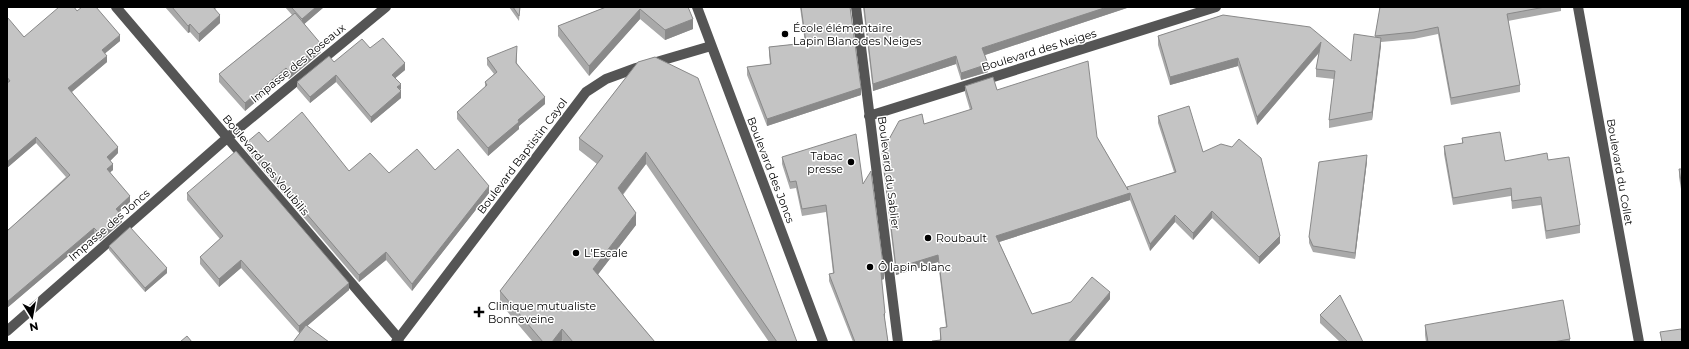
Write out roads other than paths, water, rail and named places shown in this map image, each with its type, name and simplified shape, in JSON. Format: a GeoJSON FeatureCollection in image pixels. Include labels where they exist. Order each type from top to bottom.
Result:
{"type":"FeatureCollection","features":[{"type":"Feature","properties":{"kind":"street","name":"Boulevard des Volubilis"},"geometry":{"type":"LineString","coordinates":[[116,7],[398,340]]}},
{"type":"Feature","properties":{"kind":"street","name":"Impasse des Roseaux"},"geometry":{"type":"LineString","coordinates":[[227,138],[386,7]]}},
{"type":"Feature","properties":{"kind":"street","name":"Boulevard des Joncs"},"geometry":{"type":"LineString","coordinates":[[697,7],[823,342]]}},
{"type":"Feature","properties":{"kind":"street","name":"Boulevard du Sablier"},"geometry":{"type":"LineString","coordinates":[[856,7],[898,342]]}},
{"type":"Feature","properties":{"kind":"street","name":"Boulevard des Neiges"},"geometry":{"type":"LineString","coordinates":[[869,116],[1216,7]]}},
{"type":"Feature","properties":{"kind":"street","name":"Boulevard du Collet"},"geometry":{"type":"LineString","coordinates":[[1578,7],[1639,342]]}},
{"type":"Feature","properties":{"kind":"street","name":"Boulevard Baptistin Cayol"},"geometry":{"type":"LineString","coordinates":[[398,340],[586,92],[606,79],[618,74],[711,46]]}},
{"type":"Feature","properties":{"kind":"street","name":"Impasse des Joncs"},"geometry":{"type":"LineString","coordinates":[[7,331],[227,138]]}},
{"type":"Feature","properties":{"kind":"place","name":"École élémentaire Lapin Blanc des Neiges"},"geometry":{"type":"Point","coordinates":[785,34]}},
{"type":"Feature","properties":{"kind":"place","name":"Tabac presse"},"geometry":{"type":"Point","coordinates":[851,162]}},
{"type":"Feature","properties":{"kind":"place","name":"Roubault"},"geometry":{"type":"Point","coordinates":[928,238]}},
{"type":"Feature","properties":{"kind":"place","name":"L'Escale"},"geometry":{"type":"Point","coordinates":[576,253]}},
{"type":"Feature","properties":{"kind":"place","name":"Ô lapin blanc"},"geometry":{"type":"Point","coordinates":[870,267]}},
{"type":"Feature","properties":{"kind":"place","name":"Clinique mutualiste Bonneveine"},"geometry":{"type":"Point","coordinates":[479,312]}}]}
